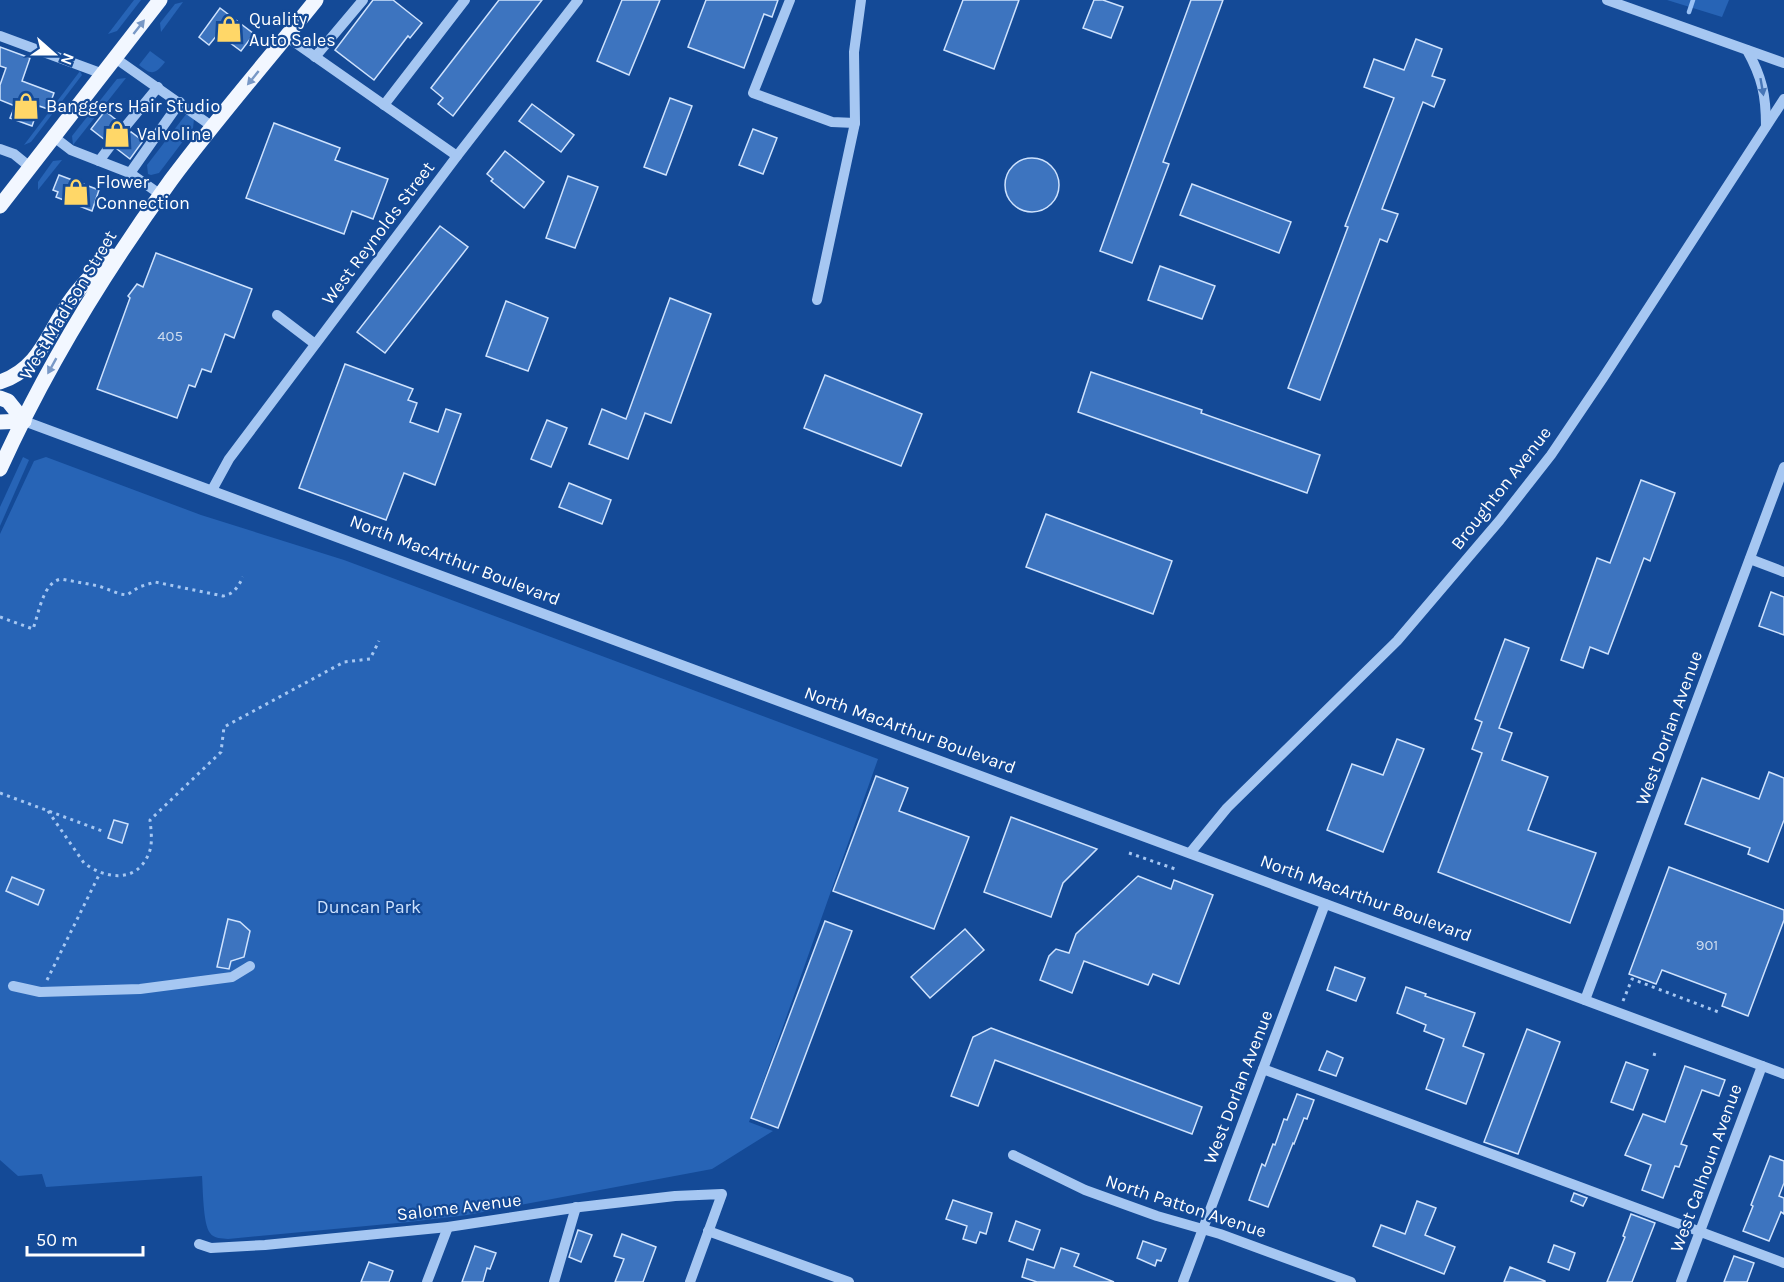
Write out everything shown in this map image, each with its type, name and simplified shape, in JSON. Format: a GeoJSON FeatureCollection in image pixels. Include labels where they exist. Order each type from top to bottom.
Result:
{"type":"FeatureCollection","features":[{"type":"Feature","properties":{"kind":"main road"},"geometry":{"type":"LineString","coordinates":[[0,206],[160,0]]}},
{"type":"Feature","properties":{"kind":"main road","name":"West Madison Street"},"geometry":{"type":"LineString","coordinates":[[0,469],[67,339],[126,244],[213,127],[316,0]]}},
{"type":"Feature","properties":{"kind":"main road"},"geometry":{"type":"LineString","coordinates":[[0,382],[18,375],[34,361],[69,302],[94,272],[126,244]]}},
{"type":"Feature","properties":{"kind":"main road","name":"North MacArthur Boulevard"},"geometry":{"type":"LineString","coordinates":[[0,398],[8,401],[24,420]]}},
{"type":"Feature","properties":{"kind":"main road","name":"North MacArthur Boulevard"},"geometry":{"type":"LineString","coordinates":[[0,422],[24,420]]}},
{"type":"Feature","properties":{"kind":"street"},"geometry":{"type":"LineString","coordinates":[[315,57],[363,0]]}},
{"type":"Feature","properties":{"kind":"street"},"geometry":{"type":"LineString","coordinates":[[384,105],[465,0]]}},
{"type":"Feature","properties":{"kind":"street","name":"West Reynolds Street"},"geometry":{"type":"LineString","coordinates":[[212,490],[229,459],[457,156],[578,0]]}},
{"type":"Feature","properties":{"kind":"street"},"geometry":{"type":"LineString","coordinates":[[790,0],[753,93],[832,122],[855,123]]}},
{"type":"Feature","properties":{"kind":"street"},"geometry":{"type":"LineString","coordinates":[[818,300],[855,123],[854,52],[861,0]]}},
{"type":"Feature","properties":{"kind":"street"},"geometry":{"type":"LineString","coordinates":[[1607,0],[1784,63]]}},
{"type":"Feature","properties":{"kind":"street"},"geometry":{"type":"LineString","coordinates":[[0,36],[103,74]]}},
{"type":"Feature","properties":{"kind":"street"},"geometry":{"type":"LineString","coordinates":[[286,37],[457,156]]}},
{"type":"Feature","properties":{"kind":"street"},"geometry":{"type":"LineString","coordinates":[[1747,50],[1760,74],[1766,108],[1766,127]]}},
{"type":"Feature","properties":{"kind":"street"},"geometry":{"type":"LineString","coordinates":[[115,58],[213,127]]}},
{"type":"Feature","properties":{"kind":"street"},"geometry":{"type":"LineString","coordinates":[[125,127],[158,87]]}},
{"type":"Feature","properties":{"kind":"street","name":"Broughton Avenue"},"geometry":{"type":"LineString","coordinates":[[1190,854],[1227,808],[1397,641],[1500,520],[1551,455],[1577,417],[1784,99]]}},
{"type":"Feature","properties":{"kind":"street"},"geometry":{"type":"LineString","coordinates":[[130,172],[180,102]]}},
{"type":"Feature","properties":{"kind":"street"},"geometry":{"type":"LineString","coordinates":[[54,136],[71,150],[130,172],[161,195]]}},
{"type":"Feature","properties":{"kind":"street"},"geometry":{"type":"LineString","coordinates":[[99,160],[111,144]]}},
{"type":"Feature","properties":{"kind":"street"},"geometry":{"type":"LineString","coordinates":[[0,149],[14,154],[30,167]]}},
{"type":"Feature","properties":{"kind":"street"},"geometry":{"type":"LineString","coordinates":[[277,315],[315,344]]}},
{"type":"Feature","properties":{"kind":"street","name":"North MacArthur Boulevard"},"geometry":{"type":"LineString","coordinates":[[24,420],[1784,1074]]}},
{"type":"Feature","properties":{"kind":"street","name":"West Dorlan Avenue"},"geometry":{"type":"LineString","coordinates":[[1585,1000],[1784,467]]}},
{"type":"Feature","properties":{"kind":"street"},"geometry":{"type":"LineString","coordinates":[[1749,559],[1784,572]]}},
{"type":"Feature","properties":{"kind":"street","name":"West Dorlan Avenue"},"geometry":{"type":"LineString","coordinates":[[1183,1282],[1325,904]]}},
{"type":"Feature","properties":{"kind":"street"},"geometry":{"type":"LineString","coordinates":[[13,986],[40,992],[107,991],[166,986],[232,976],[250,966]]}},
{"type":"Feature","properties":{"kind":"street","name":"West Calhoun Avenue"},"geometry":{"type":"LineString","coordinates":[[1681,1282],[1762,1066]]}},
{"type":"Feature","properties":{"kind":"street"},"geometry":{"type":"LineString","coordinates":[[1263,1069],[1784,1263]]}},
{"type":"Feature","properties":{"kind":"street","name":"North Patton Avenue"},"geometry":{"type":"LineString","coordinates":[[1013,1155],[1085,1190],[1220,1234],[1351,1282]]}},
{"type":"Feature","properties":{"kind":"street","name":"Salome Avenue"},"geometry":{"type":"LineString","coordinates":[[199,1244],[211,1248],[265,1245],[448,1227],[576,1207],[675,1196],[722,1194],[708,1231]]}},
{"type":"Feature","properties":{"kind":"street"},"geometry":{"type":"LineString","coordinates":[[554,1282],[576,1207]]}},
{"type":"Feature","properties":{"kind":"street"},"geometry":{"type":"LineString","coordinates":[[427,1282],[448,1227]]}},
{"type":"Feature","properties":{"kind":"street"},"geometry":{"type":"LineString","coordinates":[[690,1282],[708,1231],[849,1282]]}},
{"type":"Feature","properties":{"kind":"path"},"geometry":{"type":"LineString","coordinates":[[0,617],[33,629],[49,587],[56,580],[61,579],[99,586],[127,595],[155,582],[223,596],[230,595],[237,589],[243,578]]}},
{"type":"Feature","properties":{"kind":"path"},"geometry":{"type":"LineString","coordinates":[[48,811],[84,863],[100,873],[118,877],[130,874],[150,852],[150,820],[220,752],[224,728],[344,662],[370,659],[380,641]]}},
{"type":"Feature","properties":{"kind":"path"},"geometry":{"type":"LineString","coordinates":[[0,793],[105,832]]}},
{"type":"Feature","properties":{"kind":"path"},"geometry":{"type":"LineString","coordinates":[[1129,852],[1178,870]]}},
{"type":"Feature","properties":{"kind":"path"},"geometry":{"type":"LineString","coordinates":[[40,992],[59,959],[100,873]]}},
{"type":"Feature","properties":{"kind":"path"},"geometry":{"type":"LineString","coordinates":[[1623,1001],[1632,980],[1721,1013]]}},
{"type":"Feature","properties":{"kind":"path"},"geometry":{"type":"LineString","coordinates":[[1653,1054],[1660,1056]]}},
{"type":"Feature","properties":{"kind":"green space"},"geometry":{"type":"Polygon","coordinates":[[[134,0],[141,0],[117,31],[108,34],[134,0]]]}},
{"type":"Feature","properties":{"kind":"green space"},"geometry":{"type":"Polygon","coordinates":[[[1667,0],[1729,0],[1722,17],[1667,0]]]}},
{"type":"Feature","properties":{"kind":"green space"},"geometry":{"type":"Polygon","coordinates":[[[183,2],[161,32],[160,23],[175,4],[183,2]]]}},
{"type":"Feature","properties":{"kind":"green space"},"geometry":{"type":"Polygon","coordinates":[[[150,51],[165,62],[153,72],[139,65],[150,51]]]}},
{"type":"Feature","properties":{"kind":"green space"},"geometry":{"type":"Polygon","coordinates":[[[80,71],[82,75],[31,142],[24,145],[80,71]]]}},
{"type":"Feature","properties":{"kind":"green space"},"geometry":{"type":"Polygon","coordinates":[[[126,78],[73,145],[72,136],[117,79],[126,78]]]}},
{"type":"Feature","properties":{"kind":"green space"},"geometry":{"type":"Polygon","coordinates":[[[187,113],[194,119],[193,128],[159,173],[148,174],[147,165],[187,113]]]}},
{"type":"Feature","properties":{"kind":"green space"},"geometry":{"type":"Polygon","coordinates":[[[62,160],[38,190],[38,182],[53,161],[62,160]]]}},
{"type":"Feature","properties":{"kind":"green space"},"geometry":{"type":"Polygon","coordinates":[[[23,457],[29,460],[0,526],[0,507],[23,457]]]}},
{"type":"Feature","properties":{"kind":"green space","name":"Duncan Park"},"geometry":{"type":"Polygon","coordinates":[[[46,457],[201,515],[344,560],[878,759],[749,1122],[773,1131],[712,1169],[467,1215],[228,1239],[218,1238],[210,1233],[205,1214],[202,1176],[46,1187],[42,1174],[18,1176],[0,1160],[0,534],[34,461],[46,457]]]}},
{"type":"Feature","properties":{"kind":"building"},"geometry":{"type":"Polygon","coordinates":[[[373,0],[393,0],[422,23],[410,38],[408,36],[374,80],[335,50],[373,0]]]}},
{"type":"Feature","properties":{"kind":"building"},"geometry":{"type":"Polygon","coordinates":[[[499,0],[542,0],[453,116],[438,104],[443,98],[431,88],[499,0]]]}},
{"type":"Feature","properties":{"kind":"building"},"geometry":{"type":"Polygon","coordinates":[[[622,0],[660,0],[629,75],[597,61],[622,0]]]}},
{"type":"Feature","properties":{"kind":"building"},"geometry":{"type":"Polygon","coordinates":[[[706,0],[778,0],[772,17],[764,14],[744,68],[688,47],[706,0]]]}},
{"type":"Feature","properties":{"kind":"building"},"geometry":{"type":"Polygon","coordinates":[[[963,0],[1019,0],[994,69],[944,50],[963,0]]]}},
{"type":"Feature","properties":{"kind":"building"},"geometry":{"type":"Polygon","coordinates":[[[1094,0],[1103,0],[1123,7],[1111,38],[1083,28],[1094,0]]]}},
{"type":"Feature","properties":{"kind":"building"},"geometry":{"type":"Polygon","coordinates":[[[1191,0],[1223,0],[1163,162],[1169,164],[1132,263],[1100,251],[1191,0]]]}},
{"type":"Feature","properties":{"kind":"building"},"geometry":{"type":"Polygon","coordinates":[[[220,8],[254,34],[241,51],[218,34],[209,45],[199,37],[220,8]]]}},
{"type":"Feature","properties":{"kind":"building"},"geometry":{"type":"Polygon","coordinates":[[[1416,39],[1442,49],[1432,76],[1445,80],[1434,107],[1423,102],[1382,209],[1398,214],[1387,242],[1380,239],[1320,400],[1288,388],[1348,227],[1345,226],[1394,98],[1364,87],[1374,59],[1404,70],[1416,39]]]}},
{"type":"Feature","properties":{"kind":"building"},"geometry":{"type":"Polygon","coordinates":[[[0,47],[30,58],[22,81],[54,93],[48,109],[39,106],[32,126],[10,118],[15,106],[0,100],[0,85],[6,68],[0,66],[0,47]]]}},
{"type":"Feature","properties":{"kind":"building"},"geometry":{"type":"Polygon","coordinates":[[[670,98],[692,106],[666,175],[644,167],[670,98]]]}},
{"type":"Feature","properties":{"kind":"building"},"geometry":{"type":"Polygon","coordinates":[[[532,104],[574,135],[561,152],[519,121],[532,104]]]}},
{"type":"Feature","properties":{"kind":"building"},"geometry":{"type":"Polygon","coordinates":[[[105,111],[119,122],[118,129],[121,133],[131,132],[143,141],[130,159],[117,149],[116,139],[105,140],[91,129],[105,111]]]}},
{"type":"Feature","properties":{"kind":"building"},"geometry":{"type":"Polygon","coordinates":[[[274,123],[340,148],[335,160],[388,179],[373,219],[352,211],[344,234],[246,198],[274,123]]]}},
{"type":"Feature","properties":{"kind":"building"},"geometry":{"type":"Polygon","coordinates":[[[753,129],[777,138],[763,174],[739,165],[753,129]]]}},
{"type":"Feature","properties":{"kind":"building"},"geometry":{"type":"Polygon","coordinates":[[[505,151],[544,182],[524,208],[491,181],[493,179],[487,174],[505,151]]]}},
{"type":"Feature","properties":{"kind":"building"},"geometry":{"type":"Polygon","coordinates":[[[1027,158],[1037,158],[1047,162],[1055,170],[1059,185],[1055,200],[1047,208],[1037,212],[1027,212],[1017,208],[1009,200],[1005,190],[1005,180],[1009,170],[1017,162],[1027,158]]]}},
{"type":"Feature","properties":{"kind":"building"},"geometry":{"type":"Polygon","coordinates":[[[59,175],[99,190],[92,211],[56,197],[58,192],[53,190],[59,175]]]}},
{"type":"Feature","properties":{"kind":"building"},"geometry":{"type":"Polygon","coordinates":[[[568,176],[598,187],[575,248],[546,238],[568,176]]]}},
{"type":"Feature","properties":{"kind":"building"},"geometry":{"type":"Polygon","coordinates":[[[1192,184],[1291,222],[1279,253],[1180,215],[1192,184]]]}},
{"type":"Feature","properties":{"kind":"building"},"geometry":{"type":"Polygon","coordinates":[[[440,226],[468,247],[385,353],[357,332],[440,226]]]}},
{"type":"Feature","properties":{"kind":"building"},"geometry":{"type":"Polygon","coordinates":[[[156,253],[252,289],[234,338],[225,334],[211,372],[202,369],[195,387],[189,385],[177,418],[97,389],[130,298],[128,296],[137,284],[143,287],[156,253]]]}},
{"type":"Feature","properties":{"kind":"building"},"geometry":{"type":"Polygon","coordinates":[[[1160,266],[1215,286],[1202,319],[1148,300],[1160,266]]]}},
{"type":"Feature","properties":{"kind":"building"},"geometry":{"type":"Polygon","coordinates":[[[670,298],[711,314],[671,423],[645,413],[628,459],[589,444],[602,409],[626,419],[670,298]]]}},
{"type":"Feature","properties":{"kind":"building"},"geometry":{"type":"Polygon","coordinates":[[[506,301],[548,318],[528,371],[486,356],[506,301]]]}},
{"type":"Feature","properties":{"kind":"building"},"geometry":{"type":"Polygon","coordinates":[[[345,364],[413,389],[408,400],[417,403],[410,422],[438,432],[446,409],[461,414],[435,485],[404,473],[386,520],[299,488],[345,364]]]}},
{"type":"Feature","properties":{"kind":"building"},"geometry":{"type":"Polygon","coordinates":[[[1091,372],[1202,410],[1201,413],[1320,455],[1307,493],[1078,412],[1091,372]]]}},
{"type":"Feature","properties":{"kind":"building"},"geometry":{"type":"Polygon","coordinates":[[[825,375],[922,414],[901,466],[804,428],[825,375]]]}},
{"type":"Feature","properties":{"kind":"building"},"geometry":{"type":"Polygon","coordinates":[[[547,420],[567,428],[551,467],[531,459],[547,420]]]}},
{"type":"Feature","properties":{"kind":"building"},"geometry":{"type":"Polygon","coordinates":[[[1641,480],[1675,493],[1650,561],[1644,558],[1608,654],[1590,647],[1583,668],[1561,660],[1597,558],[1610,563],[1641,480]]]}},
{"type":"Feature","properties":{"kind":"building"},"geometry":{"type":"Polygon","coordinates":[[[569,483],[611,500],[602,524],[559,507],[569,483]]]}},
{"type":"Feature","properties":{"kind":"building"},"geometry":{"type":"Polygon","coordinates":[[[1046,514],[1172,561],[1153,614],[1026,567],[1046,514]]]}},
{"type":"Feature","properties":{"kind":"building"},"geometry":{"type":"Polygon","coordinates":[[[1771,592],[1784,597],[1784,635],[1759,626],[1771,592]]]}},
{"type":"Feature","properties":{"kind":"building"},"geometry":{"type":"Polygon","coordinates":[[[1505,639],[1529,648],[1499,728],[1512,733],[1502,760],[1548,777],[1528,830],[1596,853],[1570,923],[1438,872],[1482,753],[1472,749],[1482,722],[1475,719],[1505,639]]]}},
{"type":"Feature","properties":{"kind":"building"},"geometry":{"type":"Polygon","coordinates":[[[1397,739],[1424,749],[1383,852],[1327,830],[1352,764],[1383,775],[1397,739]]]}},
{"type":"Feature","properties":{"kind":"building"},"geometry":{"type":"Polygon","coordinates":[[[1769,772],[1784,778],[1784,820],[1768,862],[1748,854],[1750,848],[1685,824],[1702,778],[1759,799],[1769,772]]]}},
{"type":"Feature","properties":{"kind":"building"},"geometry":{"type":"Polygon","coordinates":[[[876,776],[908,788],[899,811],[969,837],[934,929],[833,891],[876,776]]]}},
{"type":"Feature","properties":{"kind":"building"},"geometry":{"type":"Polygon","coordinates":[[[1011,817],[1097,849],[1063,883],[1051,917],[984,892],[1011,817]]]}},
{"type":"Feature","properties":{"kind":"building"},"geometry":{"type":"Polygon","coordinates":[[[114,820],[128,824],[122,843],[108,838],[114,820]]]}},
{"type":"Feature","properties":{"kind":"building"},"geometry":{"type":"Polygon","coordinates":[[[1669,867],[1784,910],[1784,920],[1748,1016],[1722,1006],[1726,994],[1662,970],[1656,984],[1629,974],[1669,867]]]}},
{"type":"Feature","properties":{"kind":"building"},"geometry":{"type":"Polygon","coordinates":[[[1138,876],[1171,889],[1174,880],[1213,895],[1179,984],[1153,974],[1148,985],[1084,961],[1072,993],[1040,980],[1049,956],[1056,949],[1069,953],[1076,934],[1138,876]]]}},
{"type":"Feature","properties":{"kind":"building"},"geometry":{"type":"Polygon","coordinates":[[[12,877],[44,890],[38,905],[6,891],[12,877]]]}},
{"type":"Feature","properties":{"kind":"building"},"geometry":{"type":"Polygon","coordinates":[[[228,919],[240,922],[250,931],[244,957],[231,961],[229,969],[217,967],[228,919]]]}},
{"type":"Feature","properties":{"kind":"building"},"geometry":{"type":"Polygon","coordinates":[[[825,921],[852,931],[778,1128],[751,1118],[825,921]]]}},
{"type":"Feature","properties":{"kind":"building"},"geometry":{"type":"Polygon","coordinates":[[[965,929],[984,950],[930,998],[911,977],[965,929]]]}},
{"type":"Feature","properties":{"kind":"building"},"geometry":{"type":"Polygon","coordinates":[[[1335,967],[1365,978],[1356,1001],[1327,990],[1335,967]]]}},
{"type":"Feature","properties":{"kind":"building"},"geometry":{"type":"Polygon","coordinates":[[[1406,987],[1475,1013],[1463,1046],[1484,1054],[1466,1104],[1426,1089],[1444,1039],[1424,1031],[1426,1025],[1397,1013],[1406,987]]]}},
{"type":"Feature","properties":{"kind":"building"},"geometry":{"type":"Polygon","coordinates":[[[991,1028],[1202,1107],[1192,1134],[995,1060],[978,1106],[951,1096],[973,1037],[991,1028]]]}},
{"type":"Feature","properties":{"kind":"building"},"geometry":{"type":"Polygon","coordinates":[[[1527,1029],[1560,1042],[1518,1154],[1484,1142],[1527,1029]]]}},
{"type":"Feature","properties":{"kind":"building"},"geometry":{"type":"Polygon","coordinates":[[[1327,1051],[1343,1058],[1336,1076],[1319,1070],[1327,1051]]]}},
{"type":"Feature","properties":{"kind":"building"},"geometry":{"type":"Polygon","coordinates":[[[1626,1062],[1648,1070],[1633,1110],[1611,1102],[1626,1062]]]}},
{"type":"Feature","properties":{"kind":"building"},"geometry":{"type":"Polygon","coordinates":[[[1685,1066],[1725,1080],[1719,1096],[1702,1090],[1681,1144],[1687,1146],[1679,1167],[1675,1166],[1663,1198],[1642,1190],[1651,1165],[1625,1155],[1643,1114],[1665,1122],[1685,1066]]]}},
{"type":"Feature","properties":{"kind":"building"},"geometry":{"type":"Polygon","coordinates":[[[1297,1094],[1314,1100],[1307,1119],[1304,1118],[1293,1143],[1268,1207],[1249,1200],[1262,1164],[1265,1166],[1297,1094]]]}},
{"type":"Feature","properties":{"kind":"building"},"geometry":{"type":"Polygon","coordinates":[[[1770,1156],[1784,1161],[1784,1183],[1779,1196],[1784,1198],[1784,1214],[1781,1212],[1769,1241],[1743,1231],[1770,1156]]]}},
{"type":"Feature","properties":{"kind":"building"},"geometry":{"type":"Polygon","coordinates":[[[1574,1193],[1587,1198],[1583,1206],[1571,1201],[1574,1193]]]}},
{"type":"Feature","properties":{"kind":"building"},"geometry":{"type":"Polygon","coordinates":[[[953,1200],[992,1213],[986,1234],[980,1232],[976,1243],[963,1239],[967,1226],[946,1219],[953,1200]]]}},
{"type":"Feature","properties":{"kind":"building"},"geometry":{"type":"Polygon","coordinates":[[[1417,1201],[1436,1208],[1425,1235],[1455,1247],[1444,1274],[1373,1246],[1381,1225],[1405,1234],[1417,1201]]]}},
{"type":"Feature","properties":{"kind":"building"},"geometry":{"type":"Polygon","coordinates":[[[1631,1214],[1655,1223],[1632,1282],[1607,1282],[1625,1237],[1623,1236],[1631,1214]]]}},
{"type":"Feature","properties":{"kind":"building"},"geometry":{"type":"Polygon","coordinates":[[[1016,1221],[1040,1230],[1033,1250],[1009,1241],[1016,1221]]]}},
{"type":"Feature","properties":{"kind":"building"},"geometry":{"type":"Polygon","coordinates":[[[578,1230],[592,1235],[581,1262],[569,1257],[578,1230]]]}},
{"type":"Feature","properties":{"kind":"building"},"geometry":{"type":"Polygon","coordinates":[[[622,1234],[656,1247],[643,1282],[615,1282],[624,1259],[614,1256],[622,1234]]]}},
{"type":"Feature","properties":{"kind":"building"},"geometry":{"type":"Polygon","coordinates":[[[1143,1241],[1166,1249],[1161,1261],[1157,1260],[1155,1266],[1137,1258],[1143,1241]]]}},
{"type":"Feature","properties":{"kind":"building"},"geometry":{"type":"Polygon","coordinates":[[[1554,1245],[1575,1253],[1569,1270],[1548,1262],[1554,1245]]]}},
{"type":"Feature","properties":{"kind":"building"},"geometry":{"type":"Polygon","coordinates":[[[475,1246],[496,1253],[490,1269],[487,1268],[483,1282],[462,1282],[475,1246]]]}},
{"type":"Feature","properties":{"kind":"building"},"geometry":{"type":"Polygon","coordinates":[[[1061,1248],[1079,1254],[1074,1266],[1114,1282],[1037,1282],[1022,1277],[1027,1259],[1054,1268],[1061,1248]]]}},
{"type":"Feature","properties":{"kind":"building"},"geometry":{"type":"Polygon","coordinates":[[[1734,1256],[1754,1263],[1747,1282],[1724,1282],[1734,1256]]]}},
{"type":"Feature","properties":{"kind":"building"},"geometry":{"type":"Polygon","coordinates":[[[369,1262],[393,1271],[389,1282],[361,1282],[369,1262]]]}},
{"type":"Feature","properties":{"kind":"building"},"geometry":{"type":"Polygon","coordinates":[[[1510,1267],[1545,1281],[1545,1282],[1504,1282],[1510,1267]]]}},
{"type":"Feature","properties":{"kind":"waterway"},"geometry":{"type":"LineString","coordinates":[[1689,12],[1693,0]]}},
{"type":"Feature","properties":{"kind":"tunnel"},"geometry":{"type":"LineString","coordinates":[[111,145],[125,127]]}},
{"type":"Feature","properties":{"kind":"place","name":"Quality Auto Sales"},"geometry":{"type":"Point","coordinates":[229,29]}},
{"type":"Feature","properties":{"kind":"place","name":"Banggers Hair Studio"},"geometry":{"type":"Point","coordinates":[26,106]}},
{"type":"Feature","properties":{"kind":"place","name":"Valvoline"},"geometry":{"type":"Point","coordinates":[117,134]}},
{"type":"Feature","properties":{"kind":"place","name":"Flower Connection"},"geometry":{"type":"Point","coordinates":[76,192]}}]}
